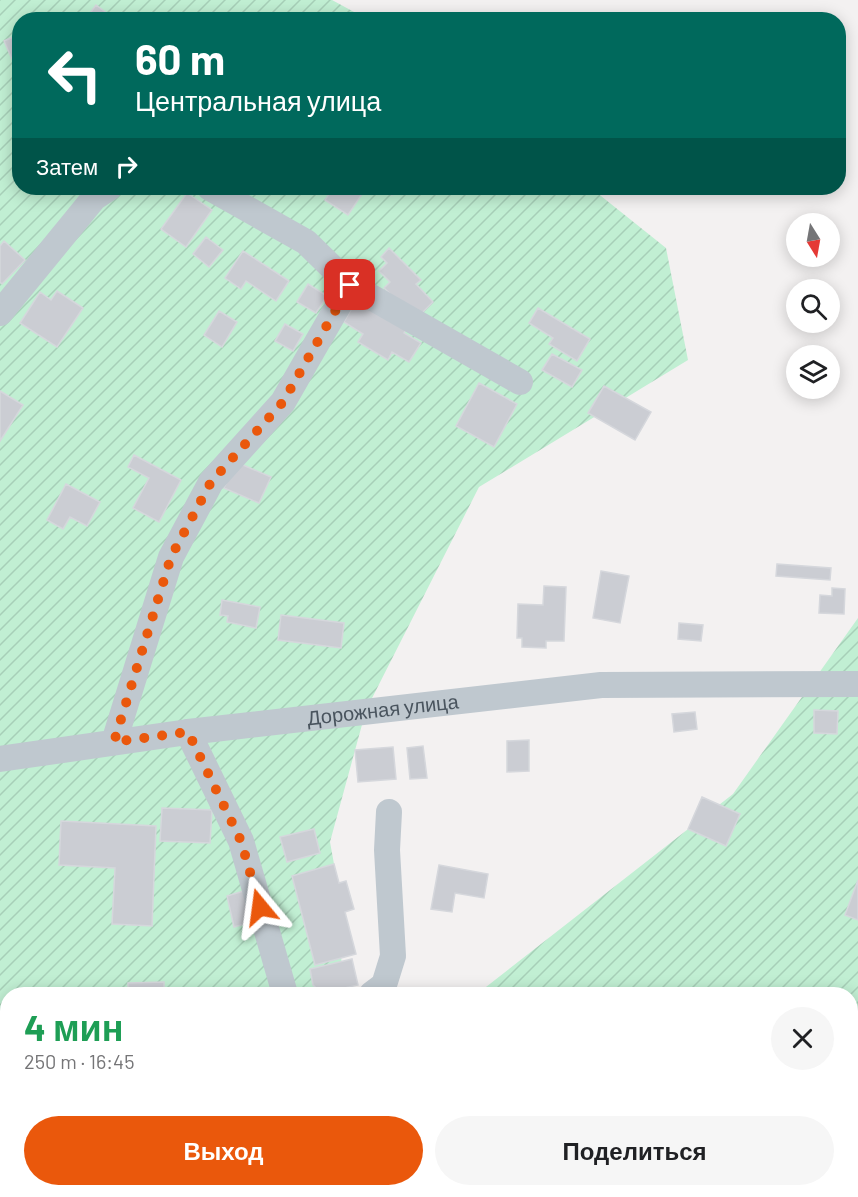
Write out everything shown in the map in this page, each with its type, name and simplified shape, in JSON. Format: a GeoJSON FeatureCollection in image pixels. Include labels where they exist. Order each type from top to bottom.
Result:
{"type":"FeatureCollection","features":[{"type":"Feature","properties":{"kind":"street"},"geometry":{"type":"LineString","coordinates":[[0,313],[98,195]]}},
{"type":"Feature","properties":{"kind":"street"},"geometry":{"type":"LineString","coordinates":[[222,195],[306,242],[350,285],[520,382]]}},
{"type":"Feature","properties":{"kind":"street"},"geometry":{"type":"LineString","coordinates":[[114,742],[171,557],[211,482],[283,402],[350,285]]}},
{"type":"Feature","properties":{"kind":"street","name":"Дорожная улица"},"geometry":{"type":"LineString","coordinates":[[0,759],[188,732],[601,685],[858,684]]}},
{"type":"Feature","properties":{"kind":"street"},"geometry":{"type":"LineString","coordinates":[[188,732],[241,841],[283,987]]}},
{"type":"Feature","properties":{"kind":"street"},"geometry":{"type":"LineString","coordinates":[[382,987],[393,956],[387,850],[389,812]]}},
{"type":"Feature","properties":{"kind":"green space"},"geometry":{"type":"Polygon","coordinates":[[[0,0],[332,0],[354,12],[12,12],[12,195],[600,195],[666,248],[688,360],[479,487],[366,710],[330,842],[334,864],[343,987],[0,987],[0,0]]]}},
{"type":"Feature","properties":{"kind":"green space"},"geometry":{"type":"Polygon","coordinates":[[[858,618],[858,987],[486,987],[733,794],[858,618]]]}},
{"type":"Feature","properties":{"kind":"building"},"geometry":{"type":"Polygon","coordinates":[[[96,5],[105,12],[91,12],[96,5]]]}},
{"type":"Feature","properties":{"kind":"building"},"geometry":{"type":"Polygon","coordinates":[[[12,38],[12,59],[4,41],[12,38]]]}},
{"type":"Feature","properties":{"kind":"building"},"geometry":{"type":"Polygon","coordinates":[[[186,195],[190,195],[212,210],[186,247],[161,229],[186,195]]]}},
{"type":"Feature","properties":{"kind":"building"},"geometry":{"type":"Polygon","coordinates":[[[328,195],[361,195],[348,215],[325,200],[328,195]]]}},
{"type":"Feature","properties":{"kind":"building"},"geometry":{"type":"Polygon","coordinates":[[[206,237],[223,250],[209,267],[193,254],[206,237]]]}},
{"type":"Feature","properties":{"kind":"building"},"geometry":{"type":"Polygon","coordinates":[[[4,241],[25,260],[2,284],[0,282],[0,246],[4,241]]]}},
{"type":"Feature","properties":{"kind":"building"},"geometry":{"type":"Polygon","coordinates":[[[389,248],[421,280],[416,284],[433,302],[416,319],[384,288],[390,282],[379,271],[387,263],[381,257],[389,248]]]}},
{"type":"Feature","properties":{"kind":"building"},"geometry":{"type":"Polygon","coordinates":[[[243,251],[289,281],[276,301],[246,281],[241,289],[225,278],[243,251]]]}},
{"type":"Feature","properties":{"kind":"building"},"geometry":{"type":"Polygon","coordinates":[[[308,284],[327,296],[316,313],[297,302],[308,284]]]}},
{"type":"Feature","properties":{"kind":"building"},"geometry":{"type":"Polygon","coordinates":[[[57,291],[83,308],[57,347],[20,323],[40,292],[51,300],[57,291]]]}},
{"type":"Feature","properties":{"kind":"building"},"geometry":{"type":"Polygon","coordinates":[[[359,296],[408,325],[404,333],[421,343],[409,362],[392,352],[388,360],[358,342],[363,334],[344,322],[359,296]]]}},
{"type":"Feature","properties":{"kind":"building"},"geometry":{"type":"Polygon","coordinates":[[[538,308],[590,339],[577,361],[549,344],[553,338],[529,323],[538,308]]]}},
{"type":"Feature","properties":{"kind":"building"},"geometry":{"type":"Polygon","coordinates":[[[219,311],[237,322],[222,347],[204,335],[219,311]]]}},
{"type":"Feature","properties":{"kind":"building"},"geometry":{"type":"Polygon","coordinates":[[[285,324],[303,334],[293,351],[275,341],[285,324]]]}},
{"type":"Feature","properties":{"kind":"building"},"geometry":{"type":"Polygon","coordinates":[[[552,354],[582,370],[572,387],[542,370],[552,354]]]}},
{"type":"Feature","properties":{"kind":"building"},"geometry":{"type":"Polygon","coordinates":[[[479,383],[517,404],[494,447],[456,426],[479,383]]]}},
{"type":"Feature","properties":{"kind":"building"},"geometry":{"type":"Polygon","coordinates":[[[604,386],[651,412],[635,440],[588,413],[604,386]]]}},
{"type":"Feature","properties":{"kind":"building"},"geometry":{"type":"Polygon","coordinates":[[[0,391],[23,405],[0,441],[0,391]]]}},
{"type":"Feature","properties":{"kind":"building"},"geometry":{"type":"Polygon","coordinates":[[[134,455],[181,480],[159,522],[133,508],[149,478],[128,467],[134,455]]]}},
{"type":"Feature","properties":{"kind":"building"},"geometry":{"type":"Polygon","coordinates":[[[236,462],[271,477],[259,503],[224,488],[236,462]]]}},
{"type":"Feature","properties":{"kind":"building"},"geometry":{"type":"Polygon","coordinates":[[[66,484],[100,502],[87,526],[70,517],[63,529],[47,520],[66,484]]]}},
{"type":"Feature","properties":{"kind":"building"},"geometry":{"type":"Polygon","coordinates":[[[777,564],[831,568],[830,580],[776,576],[777,564]]]}},
{"type":"Feature","properties":{"kind":"building"},"geometry":{"type":"Polygon","coordinates":[[[601,571],[629,576],[620,623],[593,618],[601,571]]]}},
{"type":"Feature","properties":{"kind":"building"},"geometry":{"type":"Polygon","coordinates":[[[544,586],[566,587],[564,641],[546,641],[546,648],[522,647],[522,638],[517,638],[518,604],[543,605],[544,586]]]}},
{"type":"Feature","properties":{"kind":"building"},"geometry":{"type":"Polygon","coordinates":[[[832,588],[845,589],[844,614],[819,613],[820,595],[832,596],[832,588]]]}},
{"type":"Feature","properties":{"kind":"building"},"geometry":{"type":"Polygon","coordinates":[[[222,600],[260,607],[256,628],[227,622],[228,616],[220,615],[222,600]]]}},
{"type":"Feature","properties":{"kind":"building"},"geometry":{"type":"Polygon","coordinates":[[[281,615],[344,623],[341,648],[278,640],[281,615]]]}},
{"type":"Feature","properties":{"kind":"building"},"geometry":{"type":"Polygon","coordinates":[[[679,623],[703,625],[701,641],[678,639],[679,623]]]}},
{"type":"Feature","properties":{"kind":"building"},"geometry":{"type":"Polygon","coordinates":[[[814,710],[838,711],[837,734],[814,733],[814,710]]]}},
{"type":"Feature","properties":{"kind":"building"},"geometry":{"type":"Polygon","coordinates":[[[695,712],[697,729],[674,732],[672,714],[695,712]]]}},
{"type":"Feature","properties":{"kind":"building"},"geometry":{"type":"Polygon","coordinates":[[[529,740],[529,771],[507,772],[507,741],[529,740]]]}},
{"type":"Feature","properties":{"kind":"building"},"geometry":{"type":"Polygon","coordinates":[[[423,746],[427,778],[410,779],[407,748],[423,746]]]}},
{"type":"Feature","properties":{"kind":"building"},"geometry":{"type":"Polygon","coordinates":[[[393,747],[396,779],[358,782],[355,750],[393,747]]]}},
{"type":"Feature","properties":{"kind":"building"},"geometry":{"type":"Polygon","coordinates":[[[702,797],[740,814],[726,846],[688,829],[702,797]]]}},
{"type":"Feature","properties":{"kind":"building"},"geometry":{"type":"Polygon","coordinates":[[[162,808],[212,810],[210,843],[160,841],[162,808]]]}},
{"type":"Feature","properties":{"kind":"building"},"geometry":{"type":"Polygon","coordinates":[[[61,821],[156,826],[152,926],[112,924],[115,868],[59,865],[61,821]]]}},
{"type":"Feature","properties":{"kind":"building"},"geometry":{"type":"Polygon","coordinates":[[[314,829],[320,853],[287,862],[280,837],[314,829]]]}},
{"type":"Feature","properties":{"kind":"building"},"geometry":{"type":"Polygon","coordinates":[[[334,864],[339,883],[346,881],[354,909],[345,912],[356,954],[315,965],[292,876],[334,864]]]}},
{"type":"Feature","properties":{"kind":"building"},"geometry":{"type":"Polygon","coordinates":[[[439,865],[488,874],[484,898],[455,893],[452,912],[431,909],[439,865]]]}},
{"type":"Feature","properties":{"kind":"building"},"geometry":{"type":"Polygon","coordinates":[[[858,880],[858,920],[845,915],[858,880]]]}},
{"type":"Feature","properties":{"kind":"building"},"geometry":{"type":"Polygon","coordinates":[[[247,890],[255,921],[234,927],[227,896],[247,890]]]}},
{"type":"Feature","properties":{"kind":"building"},"geometry":{"type":"Polygon","coordinates":[[[352,959],[358,985],[315,987],[310,969],[352,959]]]}},
{"type":"Feature","properties":{"kind":"building"},"geometry":{"type":"Polygon","coordinates":[[[164,982],[164,987],[128,987],[128,983],[164,982]]]}},
{"type":"Feature","properties":{"kind":"route"},"geometry":{"type":"LineString","coordinates":[[260,907],[241,841],[188,732],[114,742],[171,557],[211,482],[283,402],[350,285]]}}]}
